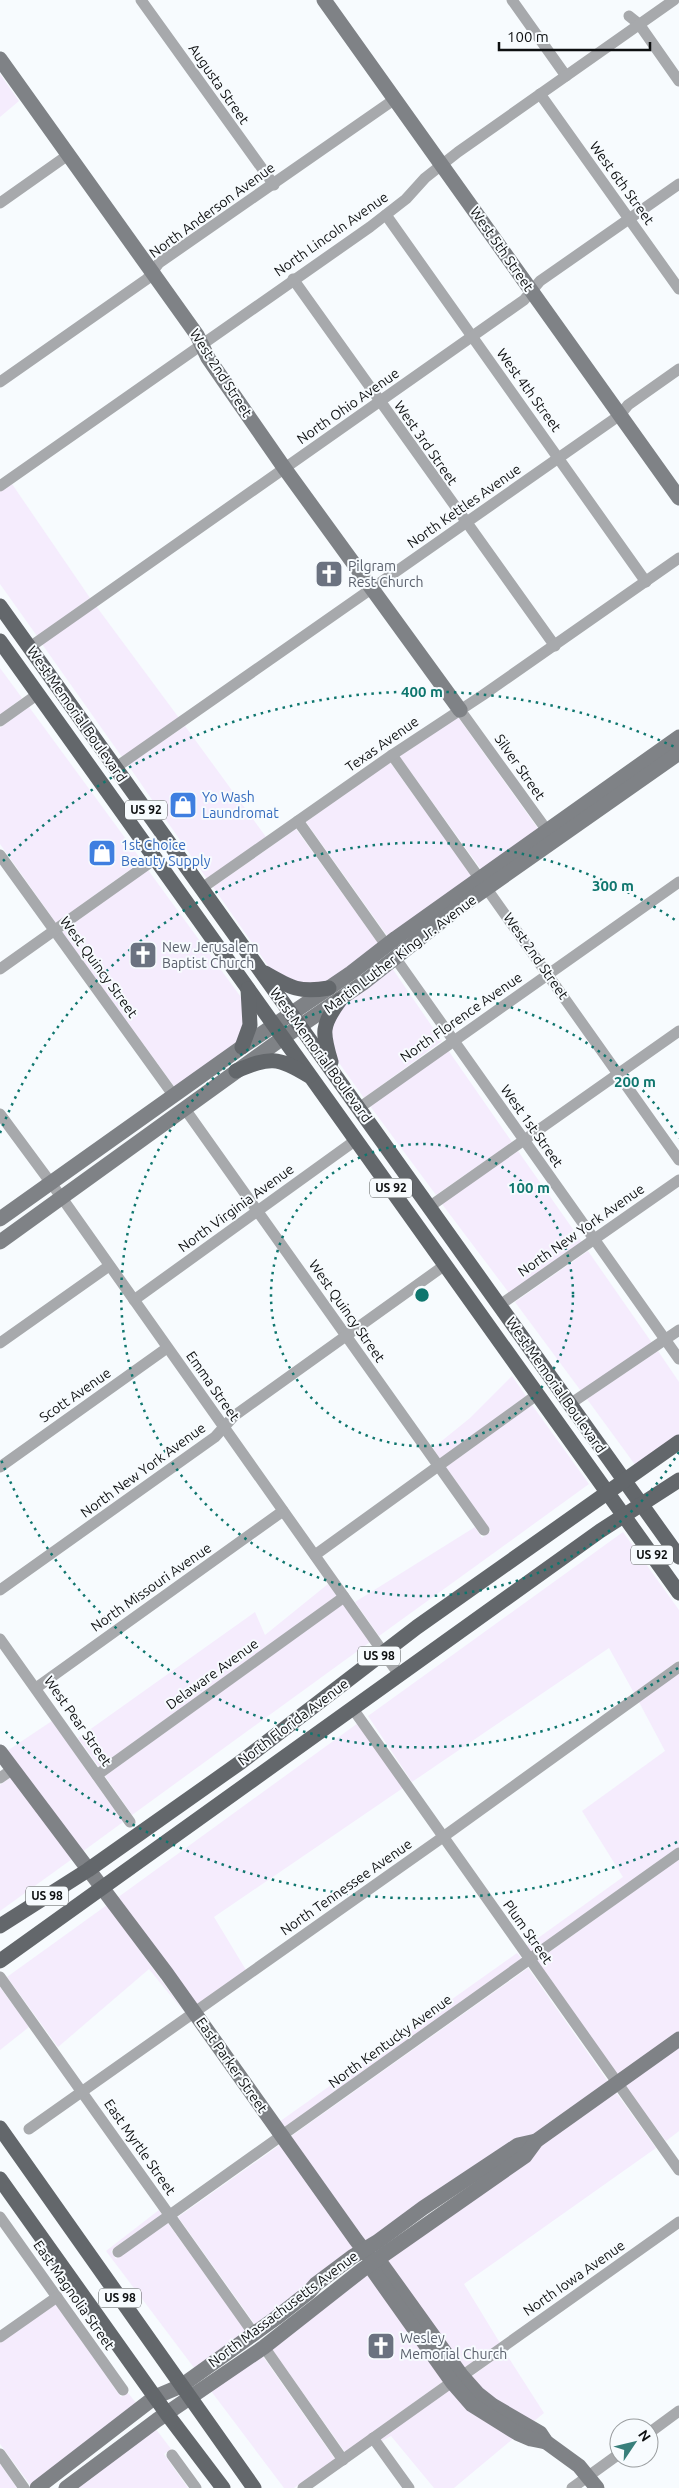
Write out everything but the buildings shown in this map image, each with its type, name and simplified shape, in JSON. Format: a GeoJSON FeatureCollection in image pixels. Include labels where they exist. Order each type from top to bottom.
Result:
{"type":"FeatureCollection","features":[{"type":"Feature","properties":{"kind":"main road","name":"West Memorial Boulevard"},"geometry":{"type":"LineString","coordinates":[[0,606],[642,1505]]}},
{"type":"Feature","properties":{"kind":"main road","name":"West Memorial Boulevard"},"geometry":{"type":"LineString","coordinates":[[0,640],[154,859],[248,987],[608,1493]]}},
{"type":"Feature","properties":{"kind":"main road"},"geometry":{"type":"LineString","coordinates":[[78,750],[102,768],[115,768]]}},
{"type":"Feature","properties":{"kind":"main road"},"geometry":{"type":"LineString","coordinates":[[260,970],[296,990],[307,992],[329,988]]}},
{"type":"Feature","properties":{"kind":"main road"},"geometry":{"type":"LineString","coordinates":[[242,1047],[250,1025],[248,987]]}},
{"type":"Feature","properties":{"kind":"main road"},"geometry":{"type":"LineString","coordinates":[[335,1075],[323,1032],[328,1017],[340,1000]]}},
{"type":"Feature","properties":{"kind":"main road"},"geometry":{"type":"LineString","coordinates":[[236,1071],[262,1060],[292,1066],[313,1079]]}},
{"type":"Feature","properties":{"kind":"main road","name":"North Florida Avenue"},"geometry":{"type":"LineString","coordinates":[[0,1926],[88,1870],[274,1738],[384,1652],[679,1442]]}},
{"type":"Feature","properties":{"kind":"main road","name":"North Florida Avenue"},"geometry":{"type":"LineString","coordinates":[[0,1961],[624,1516],[679,1480]]}},
{"type":"Feature","properties":{"kind":"main road","name":"US 92"},"geometry":{"type":"LineString","coordinates":[[608,1493],[679,1593]]}},
{"type":"Feature","properties":{"kind":"main road","name":"US 92"},"geometry":{"type":"LineString","coordinates":[[642,1505],[679,1557]]}},
{"type":"Feature","properties":{"kind":"main road","name":"US 98"},"geometry":{"type":"LineString","coordinates":[[0,2128],[254,2488]]}},
{"type":"Feature","properties":{"kind":"main road","name":"US 98"},"geometry":{"type":"LineString","coordinates":[[0,2179],[167,2414],[223,2488]]}},
{"type":"Feature","properties":{"kind":"street","name":"Augusta Street"},"geometry":{"type":"LineString","coordinates":[[141,0],[274,185]]}},
{"type":"Feature","properties":{"kind":"street","name":"West 5th Street"},"geometry":{"type":"LineString","coordinates":[[324,0],[679,498]]}},
{"type":"Feature","properties":{"kind":"street"},"geometry":{"type":"LineString","coordinates":[[512,0],[566,76]]}},
{"type":"Feature","properties":{"kind":"street","name":"North Lincoln Avenue"},"geometry":{"type":"LineString","coordinates":[[0,486],[386,215],[406,199],[425,178],[458,152],[674,0]]}},
{"type":"Feature","properties":{"kind":"street"},"geometry":{"type":"LineString","coordinates":[[629,16],[639,24],[679,81]]}},
{"type":"Feature","properties":{"kind":"street","name":"West 2nd Street"},"geometry":{"type":"LineString","coordinates":[[0,59],[198,336],[208,358],[285,469],[460,710]]}},
{"type":"Feature","properties":{"kind":"street","name":"West 6th Street"},"geometry":{"type":"LineString","coordinates":[[540,94],[679,289]]}},
{"type":"Feature","properties":{"kind":"street","name":"North Anderson Avenue"},"geometry":{"type":"LineString","coordinates":[[0,382],[152,273],[159,263],[274,185],[395,99]]}},
{"type":"Feature","properties":{"kind":"street"},"geometry":{"type":"LineString","coordinates":[[0,203],[68,155]]}},
{"type":"Feature","properties":{"kind":"street","name":"North Ohio Avenue"},"geometry":{"type":"LineString","coordinates":[[30,647],[272,475],[285,469],[524,300],[540,281],[679,184]]}},
{"type":"Feature","properties":{"kind":"street","name":"West 4th Street"},"geometry":{"type":"LineString","coordinates":[[386,215],[646,582]]}},
{"type":"Feature","properties":{"kind":"street","name":"West 3rd Street"},"geometry":{"type":"LineString","coordinates":[[293,279],[465,523],[555,646]]}},
{"type":"Feature","properties":{"kind":"street","name":"North Kettles Avenue"},"geometry":{"type":"LineString","coordinates":[[115,768],[620,415],[628,405],[679,369]]}},
{"type":"Feature","properties":{"kind":"street","name":"Texas Avenue"},"geometry":{"type":"LineString","coordinates":[[202,888],[392,755],[555,646],[679,558]]}},
{"type":"Feature","properties":{"kind":"street"},"geometry":{"type":"LineString","coordinates":[[0,721],[38,694]]}},
{"type":"Feature","properties":{"kind":"street","name":"Silver Street"},"geometry":{"type":"LineString","coordinates":[[460,710],[551,836]]}},
{"type":"Feature","properties":{"kind":"street","name":"Martin Luther King Jr. Avenue"},"geometry":{"type":"LineString","coordinates":[[296,1021],[329,988],[386,944],[485,884],[676,750]]}},
{"type":"Feature","properties":{"kind":"street","name":"West 2nd Street"},"geometry":{"type":"LineString","coordinates":[[392,755],[679,1160]]}},
{"type":"Feature","properties":{"kind":"street"},"geometry":{"type":"LineString","coordinates":[[298,821],[386,944]]}},
{"type":"Feature","properties":{"kind":"street","name":"West Quincy Street"},"geometry":{"type":"LineString","coordinates":[[0,855],[174,1096]]}},
{"type":"Feature","properties":{"kind":"street"},"geometry":{"type":"LineString","coordinates":[[0,969],[154,859]]}},
{"type":"Feature","properties":{"kind":"street","name":"North Florence Avenue"},"geometry":{"type":"LineString","coordinates":[[358,1108],[679,882]]}},
{"type":"Feature","properties":{"kind":"street","name":"Martin Luther King Jr. Avenue"},"geometry":{"type":"LineString","coordinates":[[0,1219],[242,1047],[279,1031],[340,1000],[458,909],[485,884]]}},
{"type":"Feature","properties":{"kind":"street","name":"West 1st Street"},"geometry":{"type":"LineString","coordinates":[[396,958],[679,1359]]}},
{"type":"Feature","properties":{"kind":"street","name":"Martin Luther King Jr. Avenue"},"geometry":{"type":"LineString","coordinates":[[0,1242],[185,1110],[236,1071],[279,1031]]}},
{"type":"Feature","properties":{"kind":"street"},"geometry":{"type":"LineString","coordinates":[[429,1207],[679,1031]]}},
{"type":"Feature","properties":{"kind":"street","name":"West Quincy Street"},"geometry":{"type":"LineString","coordinates":[[185,1110],[484,1530]]}},
{"type":"Feature","properties":{"kind":"street","name":"Emma Street"},"geometry":{"type":"LineString","coordinates":[[0,1114],[62,1198],[400,1676]]}},
{"type":"Feature","properties":{"kind":"street","name":"North Virginia Avenue"},"geometry":{"type":"LineString","coordinates":[[134,1300],[356,1140]]}},
{"type":"Feature","properties":{"kind":"street","name":"North New York Avenue"},"geometry":{"type":"LineString","coordinates":[[500,1305],[679,1180]]}},
{"type":"Feature","properties":{"kind":"street","name":"North New York Avenue"},"geometry":{"type":"LineString","coordinates":[[0,1590],[215,1437],[234,1416],[347,1338],[445,1265]]}},
{"type":"Feature","properties":{"kind":"street"},"geometry":{"type":"LineString","coordinates":[[0,1343],[109,1266]]}},
{"type":"Feature","properties":{"kind":"street"},"geometry":{"type":"LineString","coordinates":[[570,1404],[679,1330]]}},
{"type":"Feature","properties":{"kind":"street","name":"Scott Avenue"},"geometry":{"type":"LineString","coordinates":[[0,1467],[167,1348]]}},
{"type":"Feature","properties":{"kind":"street"},"geometry":{"type":"LineString","coordinates":[[315,1555],[538,1394]]}},
{"type":"Feature","properties":{"kind":"street","name":"North Missouri Avenue"},"geometry":{"type":"LineString","coordinates":[[36,1688],[284,1511]]}},
{"type":"Feature","properties":{"kind":"street","name":"Delaware Avenue"},"geometry":{"type":"LineString","coordinates":[[97,1775],[344,1597]]}},
{"type":"Feature","properties":{"kind":"street","name":"West Pear Street"},"geometry":{"type":"LineString","coordinates":[[0,1639],[130,1822]]}},
{"type":"Feature","properties":{"kind":"street","name":"North Tennessee Avenue"},"geometry":{"type":"LineString","coordinates":[[29,2129],[443,1837],[679,1666]]}},
{"type":"Feature","properties":{"kind":"street","name":"Plum Street"},"geometry":{"type":"LineString","coordinates":[[353,1709],[616,2084],[679,2170]]}},
{"type":"Feature","properties":{"kind":"street","name":"East Parker Street"},"geometry":{"type":"LineString","coordinates":[[0,1752],[283,2136],[373,2262],[374,2272],[457,2379],[472,2405],[484,2415],[531,2439],[546,2442],[564,2454],[593,2482]]}},
{"type":"Feature","properties":{"kind":"street"},"geometry":{"type":"LineString","coordinates":[[0,1778],[13,1769]]}},
{"type":"Feature","properties":{"kind":"street","name":"North Kentucky Avenue"},"geometry":{"type":"LineString","coordinates":[[118,2252],[679,1853]]}},
{"type":"Feature","properties":{"kind":"street","name":"East Myrtle Street"},"geometry":{"type":"LineString","coordinates":[[0,1977],[254,2334]]}},
{"type":"Feature","properties":{"kind":"street","name":"North Massachusetts Avenue"},"geometry":{"type":"LineString","coordinates":[[66,2488],[167,2414],[264,2347],[373,2262],[525,2156],[536,2141],[679,2039]]}},
{"type":"Feature","properties":{"kind":"street","name":"North Massachusetts Avenue"},"geometry":{"type":"LineString","coordinates":[[37,2488],[155,2396],[181,2386],[254,2334],[363,2249],[377,2242],[518,2145],[536,2141]]}},
{"type":"Feature","properties":{"kind":"street","name":"East Magnolia Street"},"geometry":{"type":"LineString","coordinates":[[0,2217],[123,2390]]}},
{"type":"Feature","properties":{"kind":"street","name":"North Iowa Avenue"},"geometry":{"type":"LineString","coordinates":[[303,2488],[679,2222]]}},
{"type":"Feature","properties":{"kind":"street"},"geometry":{"type":"LineString","coordinates":[[0,2337],[57,2297]]}},
{"type":"Feature","properties":{"kind":"street"},"geometry":{"type":"LineString","coordinates":[[264,2347],[343,2460]]}},
{"type":"Feature","properties":{"kind":"street"},"geometry":{"type":"LineString","coordinates":[[659,2425],[679,2411]]}},
{"type":"Feature","properties":{"kind":"street"},"geometry":{"type":"LineString","coordinates":[[373,2438],[409,2488]]}},
{"type":"Feature","properties":{"kind":"street"},"geometry":{"type":"LineString","coordinates":[[0,2454],[24,2488]]}},
{"type":"Feature","properties":{"kind":"street"},"geometry":{"type":"LineString","coordinates":[[172,2455],[196,2488]]}},
{"type":"Feature","properties":{"kind":"street"},"geometry":{"type":"LineString","coordinates":[[572,2488],[593,2482],[609,2465]]}},
{"type":"Feature","properties":{"kind":"shaded area"},"geometry":{"type":"Polygon","coordinates":[[[0,74],[19,101],[0,117],[0,74]]]}},
{"type":"Feature","properties":{"kind":"shaded area"},"geometry":{"type":"Polygon","coordinates":[[[12,484],[90,598],[37,636],[0,584],[0,492],[12,484]]]}},
{"type":"Feature","properties":{"kind":"shaded area"},"geometry":{"type":"Polygon","coordinates":[[[96,606],[179,718],[122,757],[42,644],[96,606]]]}},
{"type":"Feature","properties":{"kind":"shaded area"},"geometry":{"type":"Polygon","coordinates":[[[0,668],[22,698],[0,715],[0,668]]]}},
{"type":"Feature","properties":{"kind":"shaded area"},"geometry":{"type":"Polygon","coordinates":[[[29,707],[142,861],[56,923],[0,844],[0,728],[29,707]]]}},
{"type":"Feature","properties":{"kind":"shaded area"},"geometry":{"type":"Polygon","coordinates":[[[458,717],[539,830],[483,872],[399,756],[458,717]]]}},
{"type":"Feature","properties":{"kind":"shaded area"},"geometry":{"type":"Polygon","coordinates":[[[185,726],[266,837],[207,879],[128,765],[185,726]]]}},
{"type":"Feature","properties":{"kind":"shaded area"},"geometry":{"type":"Polygon","coordinates":[[[390,762],[473,878],[388,937],[306,822],[390,762]]]}},
{"type":"Feature","properties":{"kind":"shaded area"},"geometry":{"type":"Polygon","coordinates":[[[296,829],[379,944],[327,983],[308,986],[271,970],[213,887],[296,829]]]}},
{"type":"Feature","properties":{"kind":"shaded area"},"geometry":{"type":"Polygon","coordinates":[[[148,870],[243,1000],[245,1025],[238,1044],[176,1089],[62,932],[148,870]]]}},
{"type":"Feature","properties":{"kind":"shaded area"},"geometry":{"type":"Polygon","coordinates":[[[392,968],[442,1041],[364,1098],[337,1060],[330,1026],[343,1003],[392,968]]]}},
{"type":"Feature","properties":{"kind":"shaded area"},"geometry":{"type":"Polygon","coordinates":[[[448,1050],[512,1142],[436,1195],[370,1106],[448,1050]]]}},
{"type":"Feature","properties":{"kind":"shaded area"},"geometry":{"type":"Polygon","coordinates":[[[518,1151],[582,1242],[509,1293],[442,1204],[518,1151]]]}},
{"type":"Feature","properties":{"kind":"shaded area"},"geometry":{"type":"Polygon","coordinates":[[[588,1251],[652,1343],[581,1391],[515,1302],[588,1251]]]}},
{"type":"Feature","properties":{"kind":"shaded area"},"geometry":{"type":"Polygon","coordinates":[[[658,1351],[679,1382],[679,1436],[636,1466],[587,1399],[658,1351]]]}},
{"type":"Feature","properties":{"kind":"shaded area"},"geometry":{"type":"Polygon","coordinates":[[[512,1376],[526,1396],[440,1459],[433,1448],[470,1418],[512,1376]]]}},
{"type":"Feature","properties":{"kind":"shaded area"},"geometry":{"type":"Polygon","coordinates":[[[532,1405],[589,1484],[379,1636],[355,1602],[475,1527],[482,1538],[491,1531],[446,1467],[532,1405]]]}},
{"type":"Feature","properties":{"kind":"shaded area"},"geometry":{"type":"Polygon","coordinates":[[[623,1532],[679,1610],[679,1660],[634,1693],[609,1648],[412,1782],[368,1716],[623,1532]]]}},
{"type":"Feature","properties":{"kind":"shaded area"},"geometry":{"type":"Polygon","coordinates":[[[328,1584],[337,1596],[99,1767],[78,1738],[255,1612],[265,1635],[328,1584]]]}},
{"type":"Feature","properties":{"kind":"shaded area"},"geometry":{"type":"Polygon","coordinates":[[[343,1604],[370,1642],[132,1815],[105,1776],[343,1604]]]}},
{"type":"Feature","properties":{"kind":"shaded area"},"geometry":{"type":"Polygon","coordinates":[[[679,1673],[679,1847],[531,1952],[527,1946],[623,1877],[582,1811],[665,1751],[639,1702],[679,1673]]]}},
{"type":"Feature","properties":{"kind":"shaded area"},"geometry":{"type":"Polygon","coordinates":[[[52,1721],[123,1822],[82,1852],[7,1751],[52,1721]]]}},
{"type":"Feature","properties":{"kind":"shaded area"},"geometry":{"type":"Polygon","coordinates":[[[358,1723],[403,1788],[214,1917],[246,1970],[196,2005],[117,1898],[358,1723]]]}},
{"type":"Feature","properties":{"kind":"shaded area"},"geometry":{"type":"Polygon","coordinates":[[[11,1777],[72,1859],[0,1911],[0,1785],[11,1777]]]}},
{"type":"Feature","properties":{"kind":"shaded area"},"geometry":{"type":"Polygon","coordinates":[[[679,1859],[679,2032],[618,2076],[537,1961],[679,1859]]]}},
{"type":"Feature","properties":{"kind":"shaded area"},"geometry":{"type":"Polygon","coordinates":[[[107,1905],[185,2013],[149,1969],[58,2047],[7,1977],[107,1905]]]}},
{"type":"Feature","properties":{"kind":"shaded area"},"geometry":{"type":"Polygon","coordinates":[[[517,1953],[522,1959],[284,2129],[279,2122],[517,1953]]]}},
{"type":"Feature","properties":{"kind":"shaded area"},"geometry":{"type":"Polygon","coordinates":[[[528,1968],[609,2083],[536,2134],[365,2242],[290,2137],[528,1968]]]}},
{"type":"Feature","properties":{"kind":"shaded area"},"geometry":{"type":"Polygon","coordinates":[[[0,1987],[29,2027],[0,2050],[0,1987]]]}},
{"type":"Feature","properties":{"kind":"shaded area"},"geometry":{"type":"Polygon","coordinates":[[[679,2045],[679,2131],[666,2141],[624,2085],[679,2045]]]}},
{"type":"Feature","properties":{"kind":"shaded area"},"geometry":{"type":"Polygon","coordinates":[[[615,2091],[656,2148],[464,2284],[500,2343],[464,2368],[385,2260],[615,2091]]]}},
{"type":"Feature","properties":{"kind":"shaded area"},"geometry":{"type":"Polygon","coordinates":[[[281,2144],[355,2248],[256,2326],[178,2217],[281,2144]]]}},
{"type":"Feature","properties":{"kind":"shaded area"},"geometry":{"type":"Polygon","coordinates":[[[159,2210],[162,2215],[111,2251],[116,2259],[168,2223],[247,2333],[195,2369],[106,2251],[159,2210]]]}},
{"type":"Feature","properties":{"kind":"shaded area"},"geometry":{"type":"Polygon","coordinates":[[[368,2272],[444,2381],[345,2452],[271,2348],[368,2272]]]}},
{"type":"Feature","properties":{"kind":"shaded area"},"geometry":{"type":"Polygon","coordinates":[[[56,2304],[121,2397],[128,2393],[137,2404],[31,2486],[0,2444],[0,2343],[56,2304]]]}},
{"type":"Feature","properties":{"kind":"shaded area"},"geometry":{"type":"Polygon","coordinates":[[[505,2352],[544,2413],[533,2422],[495,2400],[471,2377],[505,2352]]]}},
{"type":"Feature","properties":{"kind":"shaded area"},"geometry":{"type":"Polygon","coordinates":[[[262,2355],[335,2459],[294,2488],[284,2488],[211,2391],[262,2355]]]}},
{"type":"Feature","properties":{"kind":"shaded area"},"geometry":{"type":"Polygon","coordinates":[[[450,2389],[468,2410],[514,2438],[454,2488],[434,2488],[391,2436],[382,2441],[381,2439],[450,2389]]]}},
{"type":"Feature","properties":{"kind":"shaded area"},"geometry":{"type":"Polygon","coordinates":[[[155,2428],[171,2449],[164,2454],[188,2488],[75,2488],[155,2428]]]}},
{"type":"Feature","properties":{"kind":"shaded area"},"geometry":{"type":"Polygon","coordinates":[[[0,2464],[17,2488],[0,2488],[0,2464]]]}},
{"type":"Feature","properties":{"kind":"place","name":"Pilgram Rest Church"},"geometry":{"type":"Point","coordinates":[329,574]}},
{"type":"Feature","properties":{"kind":"place","name":"Yo Wash Laundromat"},"geometry":{"type":"Point","coordinates":[183,805]}},
{"type":"Feature","properties":{"kind":"place","name":"1st Choice Beauty Supply"},"geometry":{"type":"Point","coordinates":[102,853]}},
{"type":"Feature","properties":{"kind":"place","name":"New Jerusalem Baptist Church"},"geometry":{"type":"Point","coordinates":[143,955]}},
{"type":"Feature","properties":{"kind":"place","name":"Wesley Memorial Church"},"geometry":{"type":"Point","coordinates":[381,2346]}}]}
